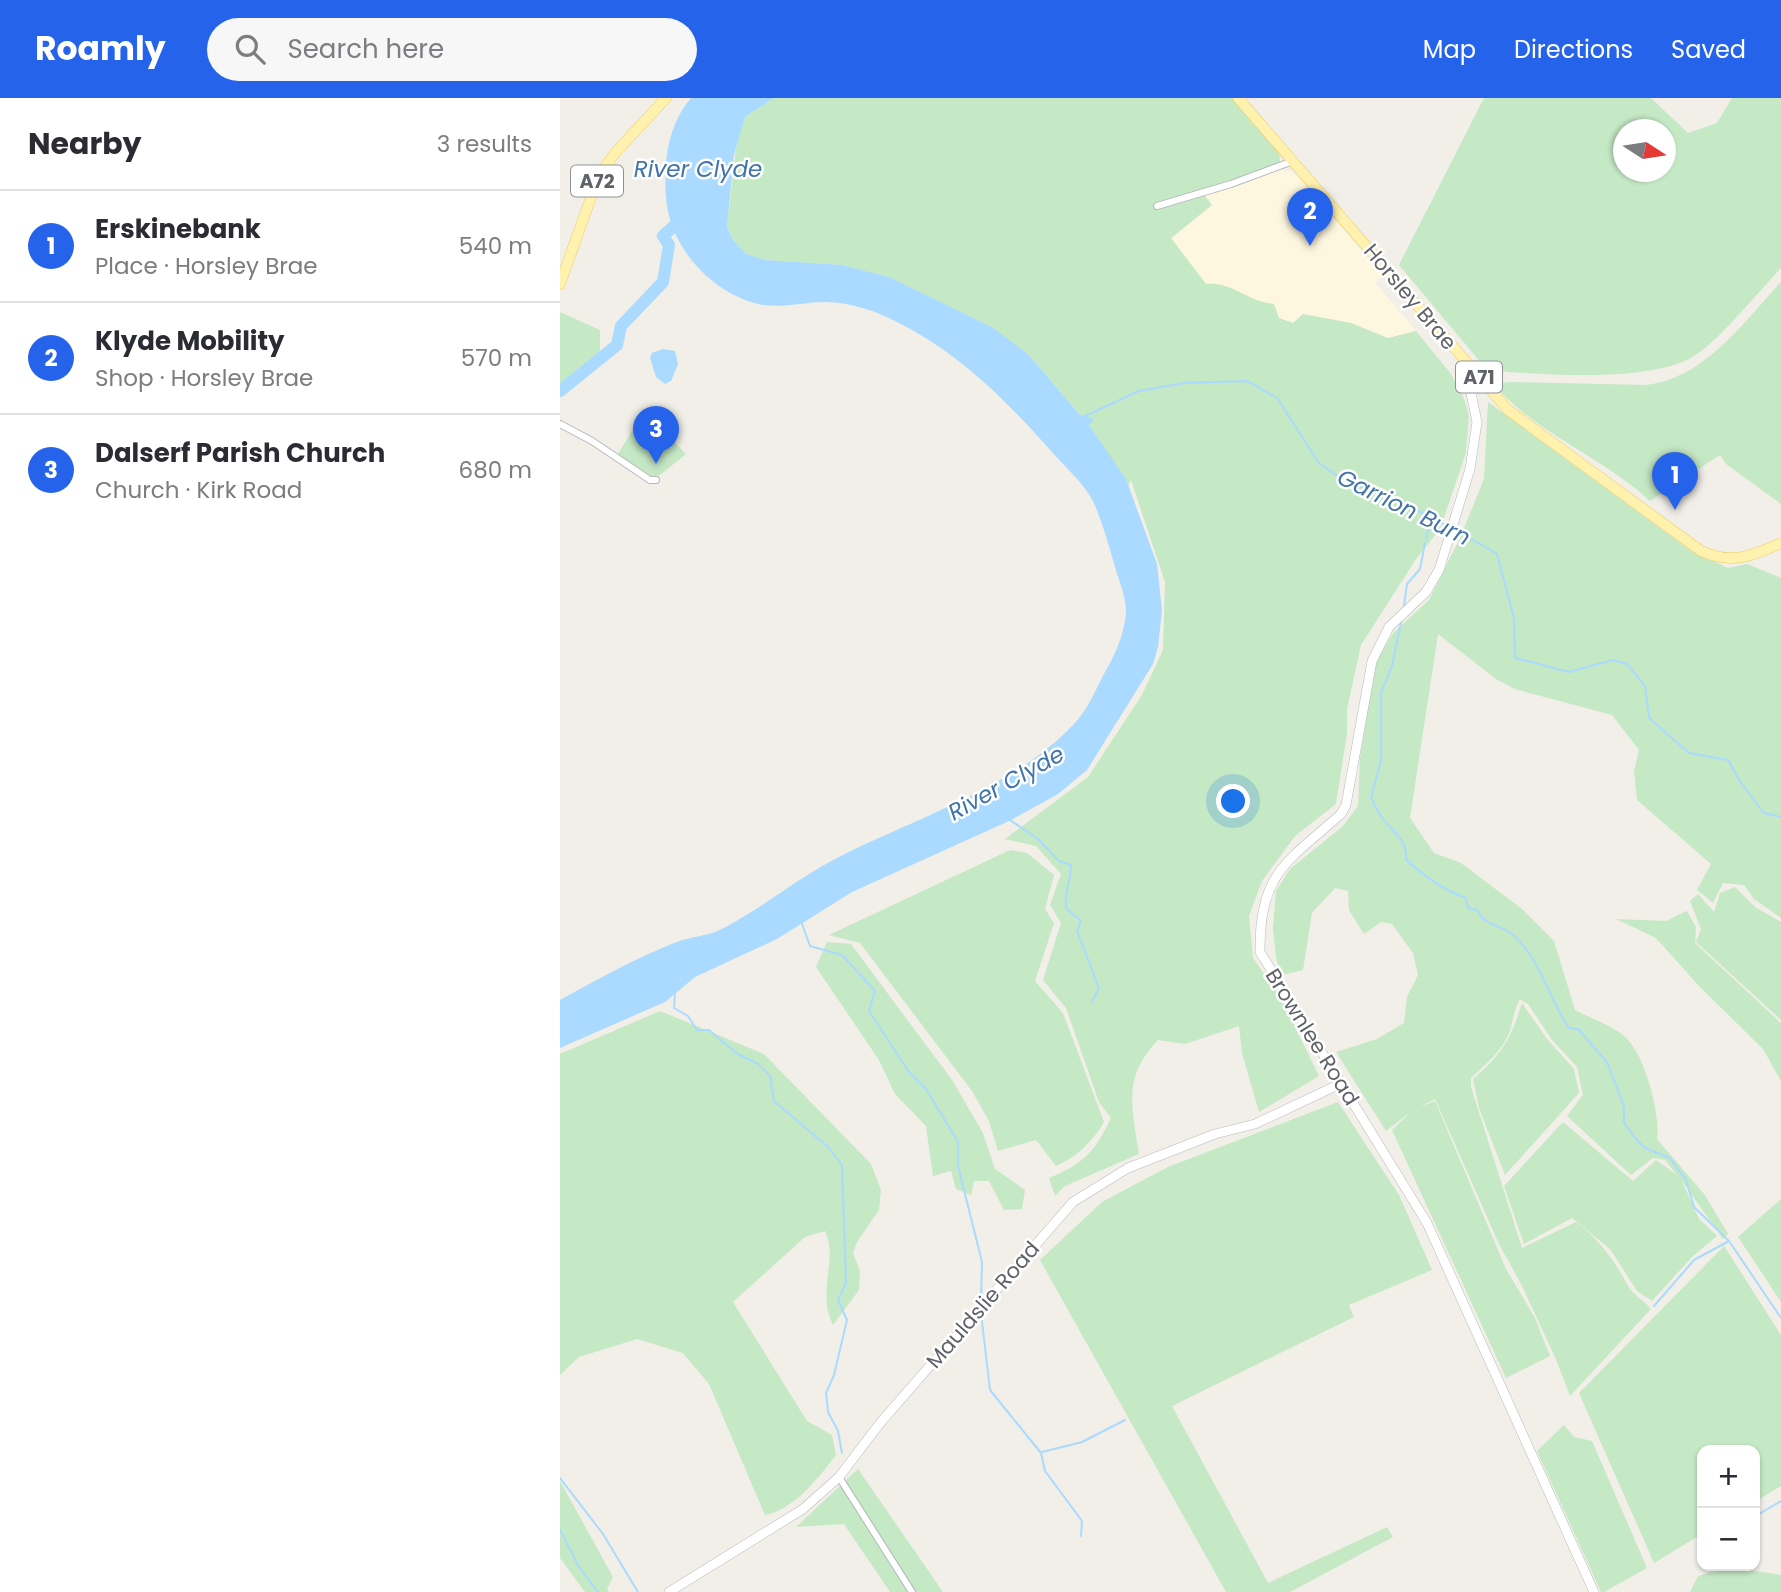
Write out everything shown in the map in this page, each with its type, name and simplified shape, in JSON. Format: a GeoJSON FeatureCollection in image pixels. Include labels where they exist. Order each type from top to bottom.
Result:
{"type":"FeatureCollection","features":[{"type":"Feature","properties":{"kind":"main road","name":"A72"},"geometry":{"type":"LineString","coordinates":[[560,284],[599,175],[615,153],[666,98]]}},
{"type":"Feature","properties":{"kind":"main road","name":"Horsley Brae"},"geometry":{"type":"LineString","coordinates":[[1238,98],[1508,410],[1701,551],[1718,559],[1735,560],[1750,557],[1781,543]]}},
{"type":"Feature","properties":{"kind":"main road","name":"Brownlee Road"},"geometry":{"type":"LineString","coordinates":[[1470,368],[1466,374],[1477,422],[1476,434],[1470,469],[1439,570],[1426,592],[1389,628],[1372,661],[1346,805],[1341,814],[1278,870],[1266,893],[1260,922],[1260,951],[1427,1223],[1594,1592]]}},
{"type":"Feature","properties":{"kind":"main road","name":"Mauldslie Road"},"geometry":{"type":"LineString","coordinates":[[669,1592],[803,1509],[839,1478],[881,1422],[1073,1202],[1128,1168],[1215,1134],[1255,1124],[1340,1084]]}},
{"type":"Feature","properties":{"kind":"street"},"geometry":{"type":"LineString","coordinates":[[1157,206],[1231,184],[1293,161]]}},
{"type":"Feature","properties":{"kind":"street"},"geometry":{"type":"LineString","coordinates":[[560,424],[592,441],[650,480],[656,480]]}},
{"type":"Feature","properties":{"kind":"street"},"geometry":{"type":"LineString","coordinates":[[839,1478],[912,1592]]}},
{"type":"Feature","properties":{"kind":"shaded area"},"geometry":{"type":"Polygon","coordinates":[[[1280,163],[1283,171],[1291,171],[1305,183],[1382,276],[1375,283],[1416,331],[1388,338],[1351,323],[1303,314],[1293,323],[1279,318],[1274,304],[1257,303],[1248,296],[1215,283],[1206,284],[1171,239],[1212,205],[1201,190],[1280,163]]]}},
{"type":"Feature","properties":{"kind":"green space"},"geometry":{"type":"Polygon","coordinates":[[[774,98],[1235,98],[1279,149],[1280,163],[1201,191],[1212,205],[1171,238],[1206,284],[1225,286],[1256,300],[1274,304],[1279,318],[1293,323],[1303,314],[1351,323],[1388,338],[1416,331],[1451,374],[1469,415],[1466,453],[1440,529],[1416,559],[1361,645],[1347,709],[1347,734],[1336,804],[1295,836],[1262,881],[1249,916],[1253,958],[1280,996],[1319,1076],[1259,1112],[1242,1053],[1239,1026],[1185,1044],[1158,1040],[1139,1067],[1134,1080],[1132,1107],[1139,1154],[1065,1186],[1055,1196],[1049,1178],[1071,1168],[1087,1156],[1111,1118],[1099,1102],[1066,1008],[1043,980],[1061,923],[1050,905],[1061,874],[1036,846],[1005,839],[1088,777],[1142,695],[1163,650],[1165,582],[1131,480],[1128,486],[1089,425],[1093,420],[1079,414],[1028,354],[992,327],[888,277],[842,265],[766,260],[746,254],[733,240],[727,227],[737,139],[745,117],[774,98]]]}},
{"type":"Feature","properties":{"kind":"green space"},"geometry":{"type":"Polygon","coordinates":[[[1484,98],[1651,98],[1673,119],[1613,119],[1613,182],[1676,182],[1676,122],[1688,133],[1717,123],[1732,98],[1781,98],[1781,268],[1715,339],[1694,356],[1675,365],[1623,374],[1564,375],[1487,370],[1399,265],[1484,98]]]}},
{"type":"Feature","properties":{"kind":"green space"},"geometry":{"type":"Polygon","coordinates":[[[1781,282],[1781,504],[1726,464],[1720,455],[1650,501],[1613,472],[1533,420],[1500,391],[1501,383],[1509,382],[1646,385],[1667,381],[1704,361],[1721,347],[1781,282]]]}},
{"type":"Feature","properties":{"kind":"green space"},"geometry":{"type":"Polygon","coordinates":[[[560,312],[600,330],[600,351],[560,384],[560,312]]]}},
{"type":"Feature","properties":{"kind":"green space"},"geometry":{"type":"Polygon","coordinates":[[[1488,402],[1691,551],[1728,568],[1747,564],[1781,578],[1781,918],[1754,899],[1744,885],[1723,883],[1713,903],[1697,890],[1711,864],[1637,800],[1634,771],[1639,750],[1612,715],[1515,689],[1496,679],[1438,634],[1410,818],[1434,853],[1461,863],[1522,909],[1554,941],[1575,1010],[1613,1028],[1631,1044],[1650,1084],[1658,1128],[1657,1139],[1705,1195],[1728,1234],[1723,1239],[1682,1181],[1699,1219],[1717,1236],[1693,1256],[1652,1301],[1637,1291],[1610,1249],[1572,1218],[1524,1244],[1504,1186],[1563,1122],[1633,1181],[1656,1160],[1677,1175],[1665,1160],[1653,1158],[1631,1175],[1567,1116],[1583,1095],[1577,1067],[1552,1040],[1528,1004],[1520,999],[1507,1038],[1493,1057],[1471,1078],[1471,1087],[1522,1248],[1576,1222],[1599,1243],[1630,1289],[1651,1309],[1570,1396],[1555,1357],[1499,1244],[1435,1099],[1419,1107],[1435,1101],[1506,1269],[1535,1318],[1550,1356],[1506,1378],[1392,1130],[1412,1111],[1386,1131],[1336,1052],[1377,1039],[1404,1023],[1407,997],[1418,975],[1413,953],[1392,924],[1381,922],[1364,934],[1349,910],[1348,891],[1335,888],[1312,913],[1303,970],[1282,975],[1276,958],[1273,928],[1276,891],[1290,869],[1343,826],[1358,806],[1360,759],[1375,663],[1393,633],[1429,600],[1460,538],[1484,479],[1488,402]]]}},
{"type":"Feature","properties":{"kind":"green space"},"geometry":{"type":"Polygon","coordinates":[[[647,414],[686,454],[655,479],[618,454],[641,416],[647,414]]]}},
{"type":"Feature","properties":{"kind":"green space"},"geometry":{"type":"Polygon","coordinates":[[[1010,850],[1027,853],[1054,875],[1045,909],[1054,923],[1035,981],[1063,1013],[1104,1122],[1084,1148],[1056,1166],[1036,1140],[998,1151],[989,1121],[972,1091],[860,943],[829,935],[1010,850]]]}},
{"type":"Feature","properties":{"kind":"green space"},"geometry":{"type":"Polygon","coordinates":[[[1735,887],[1755,907],[1781,922],[1781,1020],[1696,942],[1701,929],[1690,901],[1698,894],[1714,912],[1720,893],[1735,887]]]}},
{"type":"Feature","properties":{"kind":"green space"},"geometry":{"type":"Polygon","coordinates":[[[1687,911],[1696,927],[1695,943],[1781,1023],[1781,1081],[1763,1049],[1698,985],[1656,938],[1616,919],[1666,921],[1687,911]]]}},
{"type":"Feature","properties":{"kind":"green space"},"geometry":{"type":"Polygon","coordinates":[[[827,942],[851,944],[952,1080],[983,1133],[995,1169],[1025,1190],[1022,1209],[1004,1210],[989,1181],[974,1181],[971,1195],[956,1189],[951,1171],[933,1176],[926,1126],[895,1094],[879,1060],[816,967],[827,942]]]}},
{"type":"Feature","properties":{"kind":"green space"},"geometry":{"type":"Polygon","coordinates":[[[1522,1003],[1547,1039],[1574,1069],[1579,1093],[1505,1175],[1479,1108],[1473,1079],[1504,1045],[1514,1027],[1522,1003]]]}},
{"type":"Feature","properties":{"kind":"green space"},"geometry":{"type":"Polygon","coordinates":[[[660,1011],[764,1054],[871,1164],[881,1190],[879,1210],[857,1242],[853,1253],[860,1271],[859,1290],[833,1325],[828,1312],[830,1253],[825,1231],[805,1237],[733,1302],[807,1421],[832,1435],[836,1455],[796,1500],[765,1515],[709,1384],[683,1353],[637,1339],[579,1357],[560,1375],[560,1054],[660,1011]]]}},
{"type":"Feature","properties":{"kind":"green space"},"geometry":{"type":"Polygon","coordinates":[[[1338,1102],[1399,1195],[1432,1270],[1349,1305],[1354,1317],[1172,1406],[1268,1583],[1387,1527],[1393,1537],[1290,1592],[1226,1592],[1040,1260],[1102,1202],[1168,1167],[1338,1102]]]}},
{"type":"Feature","properties":{"kind":"green space"},"geometry":{"type":"Polygon","coordinates":[[[1781,1199],[1781,1302],[1738,1237],[1781,1199]]]}},
{"type":"Feature","properties":{"kind":"green space"},"geometry":{"type":"Polygon","coordinates":[[[1724,1246],[1781,1335],[1781,1486],[1760,1499],[1760,1445],[1697,1445],[1697,1537],[1654,1563],[1579,1393],[1724,1246]]]}},
{"type":"Feature","properties":{"kind":"green space"},"geometry":{"type":"Polygon","coordinates":[[[1564,1425],[1574,1437],[1592,1441],[1647,1568],[1604,1592],[1601,1592],[1537,1451],[1564,1425]]]}},
{"type":"Feature","properties":{"kind":"green space"},"geometry":{"type":"Polygon","coordinates":[[[858,1469],[943,1592],[890,1592],[844,1524],[796,1527],[858,1469]]]}},
{"type":"Feature","properties":{"kind":"green space"},"geometry":{"type":"Polygon","coordinates":[[[560,1481],[613,1577],[607,1589],[609,1592],[585,1592],[560,1558],[560,1481]]]}},
{"type":"Feature","properties":{"kind":"green space"},"geometry":{"type":"Polygon","coordinates":[[[1715,1571],[1755,1571],[1781,1575],[1781,1592],[1690,1592],[1698,1576],[1715,1571]]]}},
{"type":"Feature","properties":{"kind":"water","name":"River Clyde"},"geometry":{"type":"Polygon","coordinates":[[[691,98],[774,98],[745,117],[734,155],[727,227],[733,240],[746,254],[766,260],[842,265],[889,277],[992,327],[1028,354],[1079,414],[1094,419],[1089,425],[1126,479],[1157,564],[1162,610],[1158,647],[1153,664],[1087,770],[1058,794],[1009,821],[852,892],[777,939],[695,977],[665,1002],[560,1048],[560,1000],[659,949],[724,928],[824,865],[993,784],[1049,747],[1073,725],[1087,707],[1116,652],[1125,619],[1126,606],[1122,589],[1103,527],[1090,496],[1017,414],[961,363],[920,334],[872,311],[834,302],[775,306],[758,304],[724,289],[695,264],[675,233],[666,197],[667,158],[672,133],[691,98]]]}},
{"type":"Feature","properties":{"kind":"water"},"geometry":{"type":"Polygon","coordinates":[[[663,349],[675,351],[678,364],[671,381],[665,384],[656,377],[650,358],[652,353],[663,349]]]}},
{"type":"Feature","properties":{"kind":"waterway"},"geometry":{"type":"LineString","coordinates":[[560,391],[617,345],[621,326],[663,282],[669,245],[663,236],[684,217]]}},
{"type":"Feature","properties":{"kind":"waterway","name":"Garrion Burn"},"geometry":{"type":"LineString","coordinates":[[1083,417],[1139,391],[1184,383],[1247,381],[1277,398],[1319,463],[1347,483],[1385,493],[1449,527]]}},
{"type":"Feature","properties":{"kind":"waterway"},"geometry":{"type":"LineString","coordinates":[[1426,539],[1431,517]]}},
{"type":"Feature","properties":{"kind":"waterway","name":"Garrion Burn"},"geometry":{"type":"LineString","coordinates":[[1454,529],[1497,554],[1514,618],[1515,658],[1569,672],[1613,660],[1627,664],[1645,686],[1649,718],[1689,753],[1728,760],[1741,783],[1764,813],[1781,817]]}},
{"type":"Feature","properties":{"kind":"waterway"},"geometry":{"type":"LineString","coordinates":[[1404,606],[1407,584],[1420,569],[1425,543]]}},
{"type":"Feature","properties":{"kind":"waterway"},"geometry":{"type":"LineString","coordinates":[[1401,622],[1392,666],[1381,693],[1381,760],[1371,798],[1378,812],[1402,841],[1406,859],[1411,864],[1442,887],[1465,897],[1468,908],[1477,910],[1485,920],[1512,934],[1522,943],[1569,1028],[1578,1029],[1607,1062],[1624,1106],[1624,1123],[1645,1148],[1670,1158],[1686,1180],[1694,1207],[1729,1241],[1781,1318]]}},
{"type":"Feature","properties":{"kind":"waterway"},"geometry":{"type":"LineString","coordinates":[[1010,820],[1038,839],[1059,861],[1071,865],[1066,908],[1081,921],[1077,931],[1099,988],[1092,1002]]}},
{"type":"Feature","properties":{"kind":"waterway"},"geometry":{"type":"LineString","coordinates":[[801,921],[810,946],[842,955],[875,991],[869,1011],[909,1072],[926,1089],[958,1142],[958,1166],[982,1262],[981,1300]]}},
{"type":"Feature","properties":{"kind":"waterway"},"geometry":{"type":"LineString","coordinates":[[675,992],[674,1008],[688,1016],[697,1030],[709,1030],[736,1053],[758,1064],[770,1076],[774,1101],[828,1147],[842,1165],[846,1283],[838,1300],[847,1320],[834,1375],[826,1393],[828,1412],[838,1431],[842,1453]]}},
{"type":"Feature","properties":{"kind":"waterway"},"geometry":{"type":"LineString","coordinates":[[1654,1306],[1694,1260],[1729,1241]]}},
{"type":"Feature","properties":{"kind":"waterway"},"geometry":{"type":"LineString","coordinates":[[981,1313],[990,1390],[1041,1453],[1045,1471],[1082,1521],[1081,1536]]}},
{"type":"Feature","properties":{"kind":"waterway"},"geometry":{"type":"LineString","coordinates":[[1042,1452],[1082,1442],[1125,1420]]}},
{"type":"Feature","properties":{"kind":"waterway"},"geometry":{"type":"LineString","coordinates":[[560,1478],[603,1534],[638,1592]]}},
{"type":"Feature","properties":{"kind":"waterway"},"geometry":{"type":"LineString","coordinates":[[1760,1513],[1781,1501]]}},
{"type":"Feature","properties":{"kind":"waterway"},"geometry":{"type":"LineString","coordinates":[[560,1530],[579,1567],[598,1592]]}},
{"type":"Feature","properties":{"kind":"place","name":"Klyde Mobility"},"geometry":{"type":"Point","coordinates":[1310,246]}},
{"type":"Feature","properties":{"kind":"place","name":"Dalserf Parish Church"},"geometry":{"type":"Point","coordinates":[656,464]}},
{"type":"Feature","properties":{"kind":"place","name":"Erskinebank"},"geometry":{"type":"Point","coordinates":[1675,510]}}]}
